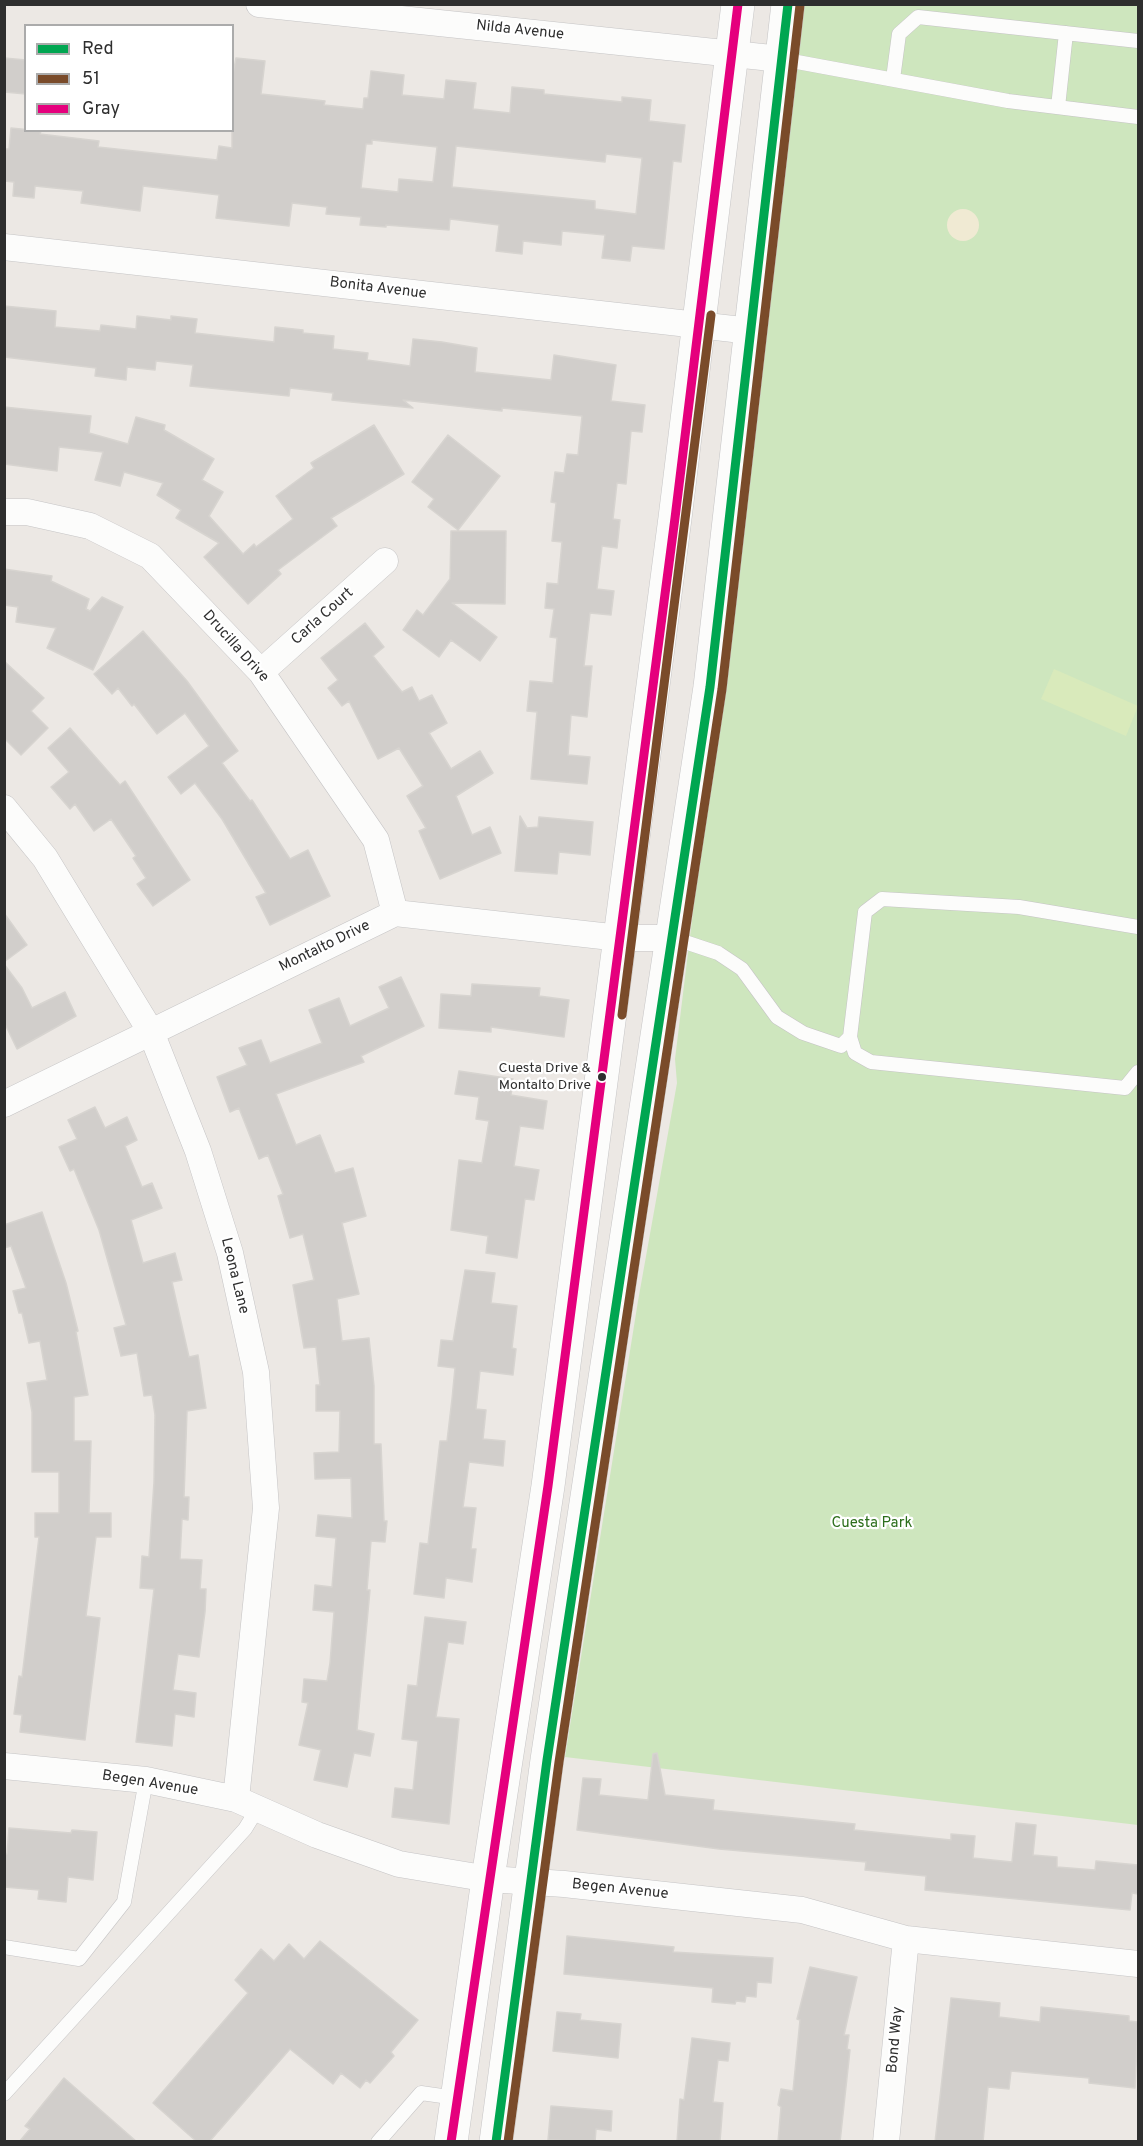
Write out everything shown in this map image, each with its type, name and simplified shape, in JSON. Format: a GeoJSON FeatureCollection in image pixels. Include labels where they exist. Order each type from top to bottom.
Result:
{"type":"FeatureCollection","features":[{"type":"Feature","properties":{"kind":"main road"},"geometry":{"type":"LineString","coordinates":[[452,2142],[456,2098],[548,1486],[738,4]]}},
{"type":"Feature","properties":{"kind":"main road"},"geometry":{"type":"LineString","coordinates":[[496,2142],[529,1883],[710,687],[788,4]]}},
{"type":"Feature","properties":{"kind":"street","name":"Nilda Avenue"},"geometry":{"type":"LineString","coordinates":[[259,4],[781,60]]}},
{"type":"Feature","properties":{"kind":"street","name":"Bonita Avenue"},"geometry":{"type":"LineString","coordinates":[[4,247],[751,331]]}},
{"type":"Feature","properties":{"kind":"street","name":"Drucilla Drive"},"geometry":{"type":"LineString","coordinates":[[4,512],[27,512],[90,526],[150,556],[261,672],[376,840],[395,913]]}},
{"type":"Feature","properties":{"kind":"street","name":"Carla Court"},"geometry":{"type":"LineString","coordinates":[[261,672],[385,561]]}},
{"type":"Feature","properties":{"kind":"street","name":"Leona Lane"},"geometry":{"type":"LineString","coordinates":[[4,808],[45,858],[151,1032],[198,1151],[230,1253],[256,1372],[266,1508],[247,1803]]}},
{"type":"Feature","properties":{"kind":"street"},"geometry":{"type":"LineString","coordinates":[[395,913],[620,938],[673,938]]}},
{"type":"Feature","properties":{"kind":"street","name":"Montalto Drive"},"geometry":{"type":"LineString","coordinates":[[4,1104],[395,913]]}},
{"type":"Feature","properties":{"kind":"street","name":"Begen Avenue"},"geometry":{"type":"LineString","coordinates":[[4,1766],[146,1780],[247,1803],[317,1835],[399,1864],[489,1879],[564,1884],[802,1910],[906,1939],[1138,1964]]}},
{"type":"Feature","properties":{"kind":"street","name":"Bond Way"},"geometry":{"type":"LineString","coordinates":[[886,2142],[906,1939]]}},
{"type":"Feature","properties":{"kind":"lane"},"geometry":{"type":"LineString","coordinates":[[893,79],[899,34],[918,17],[1138,41]]}},
{"type":"Feature","properties":{"kind":"lane"},"geometry":{"type":"LineString","coordinates":[[1058,107],[1066,33]]}},
{"type":"Feature","properties":{"kind":"lane"},"geometry":{"type":"LineString","coordinates":[[781,60],[1008,101],[1138,117]]}},
{"type":"Feature","properties":{"kind":"lane"},"geometry":{"type":"LineString","coordinates":[[1138,927],[1019,907],[882,899],[865,912],[850,1037],[855,1053],[871,1062],[1125,1088],[1138,1072]]}},
{"type":"Feature","properties":{"kind":"lane"},"geometry":{"type":"LineString","coordinates":[[673,938],[718,953],[742,969],[777,1017],[803,1034],[841,1046],[850,1037]]}},
{"type":"Feature","properties":{"kind":"lane"},"geometry":{"type":"LineString","coordinates":[[4,1947],[79,1959],[124,1902],[146,1780]]}},
{"type":"Feature","properties":{"kind":"lane"},"geometry":{"type":"LineString","coordinates":[[4,2094],[245,1829],[247,1803]]}},
{"type":"Feature","properties":{"kind":"lane"},"geometry":{"type":"LineString","coordinates":[[378,2142],[421,2093],[456,2098]]}},
{"type":"Feature","properties":{"kind":"green space","name":"Cuesta Park"},"geometry":{"type":"Polygon","coordinates":[[[804,5],[1138,5],[1138,1825],[565,1757],[638,1301],[677,1083],[675,1059],[804,5]]]}},
{"type":"Feature","properties":{"kind":"green space"},"geometry":{"type":"Polygon","coordinates":[[[1054,669],[1138,706],[1126,736],[1041,699],[1054,669]]]}},
{"type":"Feature","properties":{"kind":"sand"},"geometry":{"type":"Polygon","coordinates":[[[963,209],[974,214],[979,225],[974,236],[963,241],[952,236],[947,225],[952,214],[963,209]]]}},
{"type":"Feature","properties":{"kind":"building"},"geometry":{"type":"Polygon","coordinates":[[[4,58],[24,60],[24,94],[4,92],[4,58]]]}},
{"type":"Feature","properties":{"kind":"building"},"geometry":{"type":"Polygon","coordinates":[[[236,58],[265,61],[261,94],[325,101],[324,105],[363,109],[364,98],[368,98],[371,71],[404,75],[402,95],[444,99],[446,80],[476,83],[473,109],[510,113],[512,87],[544,90],[544,94],[622,102],[622,97],[651,100],[649,121],[685,125],[681,162],[673,161],[664,249],[632,246],[630,261],[602,258],[605,235],[562,231],[561,245],[523,241],[522,254],[496,251],[499,225],[450,219],[449,230],[360,225],[361,217],[326,214],[327,207],[292,203],[289,226],[216,218],[219,195],[143,186],[140,211],[81,203],[83,191],[35,186],[34,198],[13,196],[14,182],[4,181],[4,149],[9,149],[11,128],[24,129],[24,132],[41,132],[40,134],[99,141],[98,147],[217,160],[219,146],[232,148],[236,58]],[[372,140],[372,144],[366,144],[361,188],[398,192],[399,179],[433,182],[437,147],[372,140]],[[456,146],[452,187],[595,201],[595,209],[636,214],[642,158],[606,154],[605,162],[456,146]]]}},
{"type":"Feature","properties":{"kind":"building"},"geometry":{"type":"Polygon","coordinates":[[[4,306],[56,311],[55,327],[100,331],[101,325],[136,329],[137,316],[171,320],[171,316],[197,319],[195,333],[274,342],[275,327],[303,330],[303,333],[334,336],[333,349],[368,353],[367,360],[410,366],[413,339],[442,342],[477,348],[475,372],[551,380],[554,355],[616,365],[611,401],[645,405],[642,432],[631,431],[626,484],[617,483],[613,519],[620,520],[617,548],[602,546],[597,589],[614,591],[611,615],[590,613],[584,666],[592,666],[587,717],[571,715],[568,755],[590,757],[587,784],[531,779],[537,712],[527,711],[530,681],[553,683],[557,638],[550,637],[554,609],[545,608],[547,583],[558,584],[562,542],[552,541],[556,503],[551,502],[555,472],[564,473],[567,454],[578,455],[582,416],[502,408],[502,411],[403,400],[413,408],[332,400],[333,393],[290,388],[289,396],[190,386],[193,365],[156,361],[155,370],[127,367],[126,380],[95,376],[96,368],[4,357],[4,306]]]}},
{"type":"Feature","properties":{"kind":"building"},"geometry":{"type":"Polygon","coordinates":[[[4,407],[91,416],[89,433],[128,444],[136,417],[165,425],[164,430],[214,459],[202,480],[223,492],[209,516],[243,554],[254,544],[256,547],[293,519],[276,496],[314,468],[311,463],[374,425],[404,474],[331,518],[337,526],[278,570],[281,574],[248,604],[204,557],[219,543],[176,518],[181,510],[157,495],[163,483],[124,472],[120,486],[95,480],[103,452],[59,447],[57,471],[4,464],[4,407]]]}},
{"type":"Feature","properties":{"kind":"building"},"geometry":{"type":"Polygon","coordinates":[[[448,435],[500,476],[458,530],[428,507],[434,499],[412,482],[448,435]]]}},
{"type":"Feature","properties":{"kind":"building"},"geometry":{"type":"Polygon","coordinates":[[[451,531],[506,531],[505,604],[452,603],[497,637],[480,661],[451,640],[439,657],[403,630],[417,610],[423,615],[450,579],[451,531]]]}},
{"type":"Feature","properties":{"kind":"building"},"geometry":{"type":"Polygon","coordinates":[[[4,569],[52,576],[51,581],[89,599],[86,609],[90,611],[102,597],[123,607],[93,670],[47,648],[56,628],[16,622],[18,607],[4,605],[4,569]]]}},
{"type":"Feature","properties":{"kind":"building"},"geometry":{"type":"Polygon","coordinates":[[[365,623],[384,647],[373,656],[402,692],[412,687],[419,701],[432,695],[447,723],[429,733],[451,769],[480,751],[493,773],[456,796],[472,835],[490,827],[501,853],[440,879],[419,831],[426,828],[407,796],[423,786],[399,748],[378,759],[349,701],[342,706],[328,688],[338,680],[321,658],[365,623]]]}},
{"type":"Feature","properties":{"kind":"building"},"geometry":{"type":"Polygon","coordinates":[[[143,631],[187,681],[238,751],[222,763],[250,801],[252,800],[290,859],[308,850],[330,896],[270,925],[256,897],[266,893],[222,819],[195,783],[181,794],[168,777],[209,746],[185,713],[157,734],[134,704],[132,706],[118,688],[112,694],[94,674],[143,631]]]}},
{"type":"Feature","properties":{"kind":"building"},"geometry":{"type":"Polygon","coordinates":[[[4,661],[44,698],[31,711],[48,728],[21,755],[4,738],[4,661]]]}},
{"type":"Feature","properties":{"kind":"building"},"geometry":{"type":"Polygon","coordinates":[[[70,728],[120,785],[125,781],[190,880],[153,906],[137,884],[146,878],[133,858],[136,856],[111,819],[94,831],[75,804],[70,809],[51,787],[69,772],[48,748],[70,728]]]}},
{"type":"Feature","properties":{"kind":"building"},"geometry":{"type":"Polygon","coordinates":[[[520,816],[527,828],[538,827],[539,817],[593,822],[590,855],[559,852],[557,874],[515,871],[520,816]]]}},
{"type":"Feature","properties":{"kind":"building"},"geometry":{"type":"Polygon","coordinates":[[[4,913],[27,945],[4,962],[4,913]]]}},
{"type":"Feature","properties":{"kind":"building"},"geometry":{"type":"Polygon","coordinates":[[[4,964],[22,988],[32,1008],[65,992],[76,1016],[17,1049],[4,1022],[4,964]]]}},
{"type":"Feature","properties":{"kind":"building"},"geometry":{"type":"Polygon","coordinates":[[[401,977],[424,1026],[361,1056],[364,1062],[276,1094],[296,1145],[320,1135],[335,1173],[353,1168],[366,1216],[342,1223],[359,1294],[337,1299],[342,1341],[369,1338],[374,1386],[374,1444],[381,1444],[384,1521],[387,1521],[385,1542],[371,1541],[367,1590],[370,1590],[357,1730],[374,1734],[370,1756],[354,1753],[347,1787],[314,1780],[321,1750],[299,1745],[308,1703],[302,1702],[304,1679],[327,1681],[330,1663],[334,1612],[313,1610],[315,1585],[332,1587],[336,1538],[316,1536],[318,1515],[352,1518],[351,1478],[315,1479],[314,1453],[339,1452],[340,1411],[316,1411],[316,1385],[320,1385],[316,1347],[304,1348],[293,1285],[314,1280],[303,1234],[290,1238],[278,1196],[283,1194],[268,1155],[259,1159],[239,1108],[230,1112],[217,1077],[247,1065],[239,1048],[261,1040],[270,1063],[322,1043],[309,1010],[339,998],[350,1026],[389,1008],[379,987],[401,977]]]}},
{"type":"Feature","properties":{"kind":"building"},"geometry":{"type":"Polygon","coordinates":[[[472,984],[540,988],[539,996],[569,1000],[564,1037],[491,1027],[491,1032],[439,1028],[441,994],[471,996],[472,984]]]}},
{"type":"Feature","properties":{"kind":"building"},"geometry":{"type":"Polygon","coordinates":[[[459,1071],[513,1079],[511,1095],[547,1101],[543,1129],[520,1126],[514,1166],[539,1170],[534,1200],[525,1199],[517,1258],[486,1253],[488,1236],[451,1230],[459,1160],[482,1163],[489,1121],[476,1119],[479,1097],[455,1094],[459,1071]]]}},
{"type":"Feature","properties":{"kind":"building"},"geometry":{"type":"Polygon","coordinates":[[[95,1107],[105,1128],[127,1117],[137,1140],[125,1146],[142,1187],[152,1183],[162,1208],[131,1220],[143,1263],[175,1253],[182,1280],[172,1282],[189,1357],[198,1355],[206,1408],[187,1411],[184,1497],[189,1497],[188,1520],[182,1519],[180,1559],[202,1560],[200,1589],[206,1589],[205,1612],[199,1657],[178,1654],[173,1690],[196,1693],[194,1717],[175,1714],[172,1746],[136,1742],[154,1589],[140,1588],[142,1556],[149,1557],[154,1482],[155,1415],[152,1395],[144,1396],[137,1353],[121,1356],[114,1328],[126,1325],[99,1230],[74,1169],[70,1171],[59,1147],[77,1139],[68,1120],[95,1107]]]}},
{"type":"Feature","properties":{"kind":"building"},"geometry":{"type":"Polygon","coordinates":[[[42,1212],[66,1283],[78,1331],[76,1332],[88,1395],[74,1397],[74,1441],[91,1441],[89,1513],[111,1513],[111,1537],[96,1537],[86,1616],[100,1618],[85,1740],[20,1732],[22,1715],[14,1714],[19,1676],[22,1677],[39,1537],[35,1537],[35,1513],[59,1513],[59,1472],[32,1472],[32,1412],[27,1383],[47,1380],[40,1341],[29,1343],[22,1313],[19,1313],[13,1291],[26,1288],[11,1246],[4,1248],[4,1225],[42,1212]]]}},
{"type":"Feature","properties":{"kind":"building"},"geometry":{"type":"Polygon","coordinates":[[[465,1270],[495,1273],[491,1303],[517,1306],[512,1348],[516,1349],[513,1375],[480,1371],[476,1409],[486,1410],[483,1439],[505,1441],[503,1466],[469,1462],[463,1507],[476,1508],[471,1549],[476,1549],[472,1582],[446,1578],[444,1598],[414,1594],[420,1543],[428,1544],[440,1441],[447,1441],[452,1399],[455,1368],[438,1366],[441,1340],[453,1341],[465,1270]]]}},
{"type":"Feature","properties":{"kind":"building"},"geometry":{"type":"Polygon","coordinates":[[[425,1617],[466,1622],[463,1644],[448,1642],[436,1717],[459,1719],[449,1824],[392,1817],[395,1788],[413,1790],[418,1741],[402,1739],[408,1685],[417,1686],[425,1617]]]}},
{"type":"Feature","properties":{"kind":"building"},"geometry":{"type":"Polygon","coordinates":[[[657,1753],[665,1795],[714,1800],[713,1810],[855,1824],[854,1830],[951,1840],[951,1834],[975,1836],[973,1858],[1012,1862],[1016,1823],[1036,1825],[1033,1855],[1057,1857],[1057,1867],[1095,1870],[1096,1861],[1138,1865],[1138,1894],[1132,1893],[1130,1910],[925,1890],[926,1876],[865,1870],[866,1862],[719,1849],[577,1830],[583,1778],[601,1779],[599,1795],[648,1800],[653,1754],[657,1753]]]}},
{"type":"Feature","properties":{"kind":"building"},"geometry":{"type":"Polygon","coordinates":[[[9,1828],[71,1833],[72,1830],[97,1832],[93,1880],[68,1877],[66,1902],[38,1899],[39,1890],[4,1887],[4,1854],[7,1854],[9,1828]]]}},
{"type":"Feature","properties":{"kind":"building"},"geometry":{"type":"Polygon","coordinates":[[[567,1936],[674,1947],[673,1952],[773,1958],[771,1983],[757,1982],[756,1997],[746,1996],[745,2002],[736,2001],[735,2004],[712,2002],[713,1988],[564,1974],[567,1936]]]}},
{"type":"Feature","properties":{"kind":"building"},"geometry":{"type":"Polygon","coordinates":[[[320,1941],[418,2020],[391,2052],[394,2056],[370,2083],[366,2080],[360,2088],[341,2073],[333,2084],[290,2049],[209,2142],[197,2142],[153,2103],[248,1993],[235,1980],[261,1949],[274,1961],[289,1944],[304,1959],[320,1941]]]}},
{"type":"Feature","properties":{"kind":"building"},"geometry":{"type":"Polygon","coordinates":[[[810,1967],[857,1977],[844,2035],[849,2035],[847,2049],[850,2050],[840,2142],[778,2142],[781,2107],[778,2105],[781,2089],[793,2091],[800,2020],[797,2019],[810,1967]]]}},
{"type":"Feature","properties":{"kind":"building"},"geometry":{"type":"Polygon","coordinates":[[[951,1998],[1000,2003],[999,2017],[1040,2022],[1041,2007],[1129,2016],[1129,2021],[1138,2022],[1135,2088],[1089,2083],[1089,2078],[1011,2071],[1009,2089],[988,2087],[983,2142],[935,2142],[951,1998]]]}},
{"type":"Feature","properties":{"kind":"building"},"geometry":{"type":"Polygon","coordinates":[[[557,2012],[581,2014],[580,2020],[621,2024],[618,2058],[553,2051],[557,2012]]]}},
{"type":"Feature","properties":{"kind":"building"},"geometry":{"type":"Polygon","coordinates":[[[692,2038],[730,2043],[728,2061],[718,2060],[713,2102],[723,2103],[720,2141],[677,2142],[680,2099],[684,2100],[692,2038]]]}},
{"type":"Feature","properties":{"kind":"building"},"geometry":{"type":"Polygon","coordinates":[[[64,2078],[137,2142],[19,2142],[30,2129],[25,2126],[64,2078]]]}},
{"type":"Feature","properties":{"kind":"building"},"geometry":{"type":"Polygon","coordinates":[[[551,2106],[612,2111],[611,2131],[596,2129],[595,2142],[548,2140],[551,2106]]]}},
{"type":"Feature","properties":{"kind":"transit line","name":"Gray"},"geometry":{"type":"LineString","coordinates":[[451,2142],[548,1486],[675,518],[738,4]]}},
{"type":"Feature","properties":{"kind":"transit line","name":"Red"},"geometry":{"type":"LineString","coordinates":[[496,2142],[547,1760],[710,687],[788,4]]}},
{"type":"Feature","properties":{"kind":"transit line","name":"51"},"geometry":{"type":"LineString","coordinates":[[508,2142],[559,1762],[722,689],[800,5]]}},
{"type":"Feature","properties":{"kind":"transit line","name":"51"},"geometry":{"type":"LineString","coordinates":[[622,1015],[711,315]]}},
{"type":"Feature","properties":{"kind":"place","name":"Cuesta Drive & Montalto Drive"},"geometry":{"type":"Point","coordinates":[602,1077]}}]}
